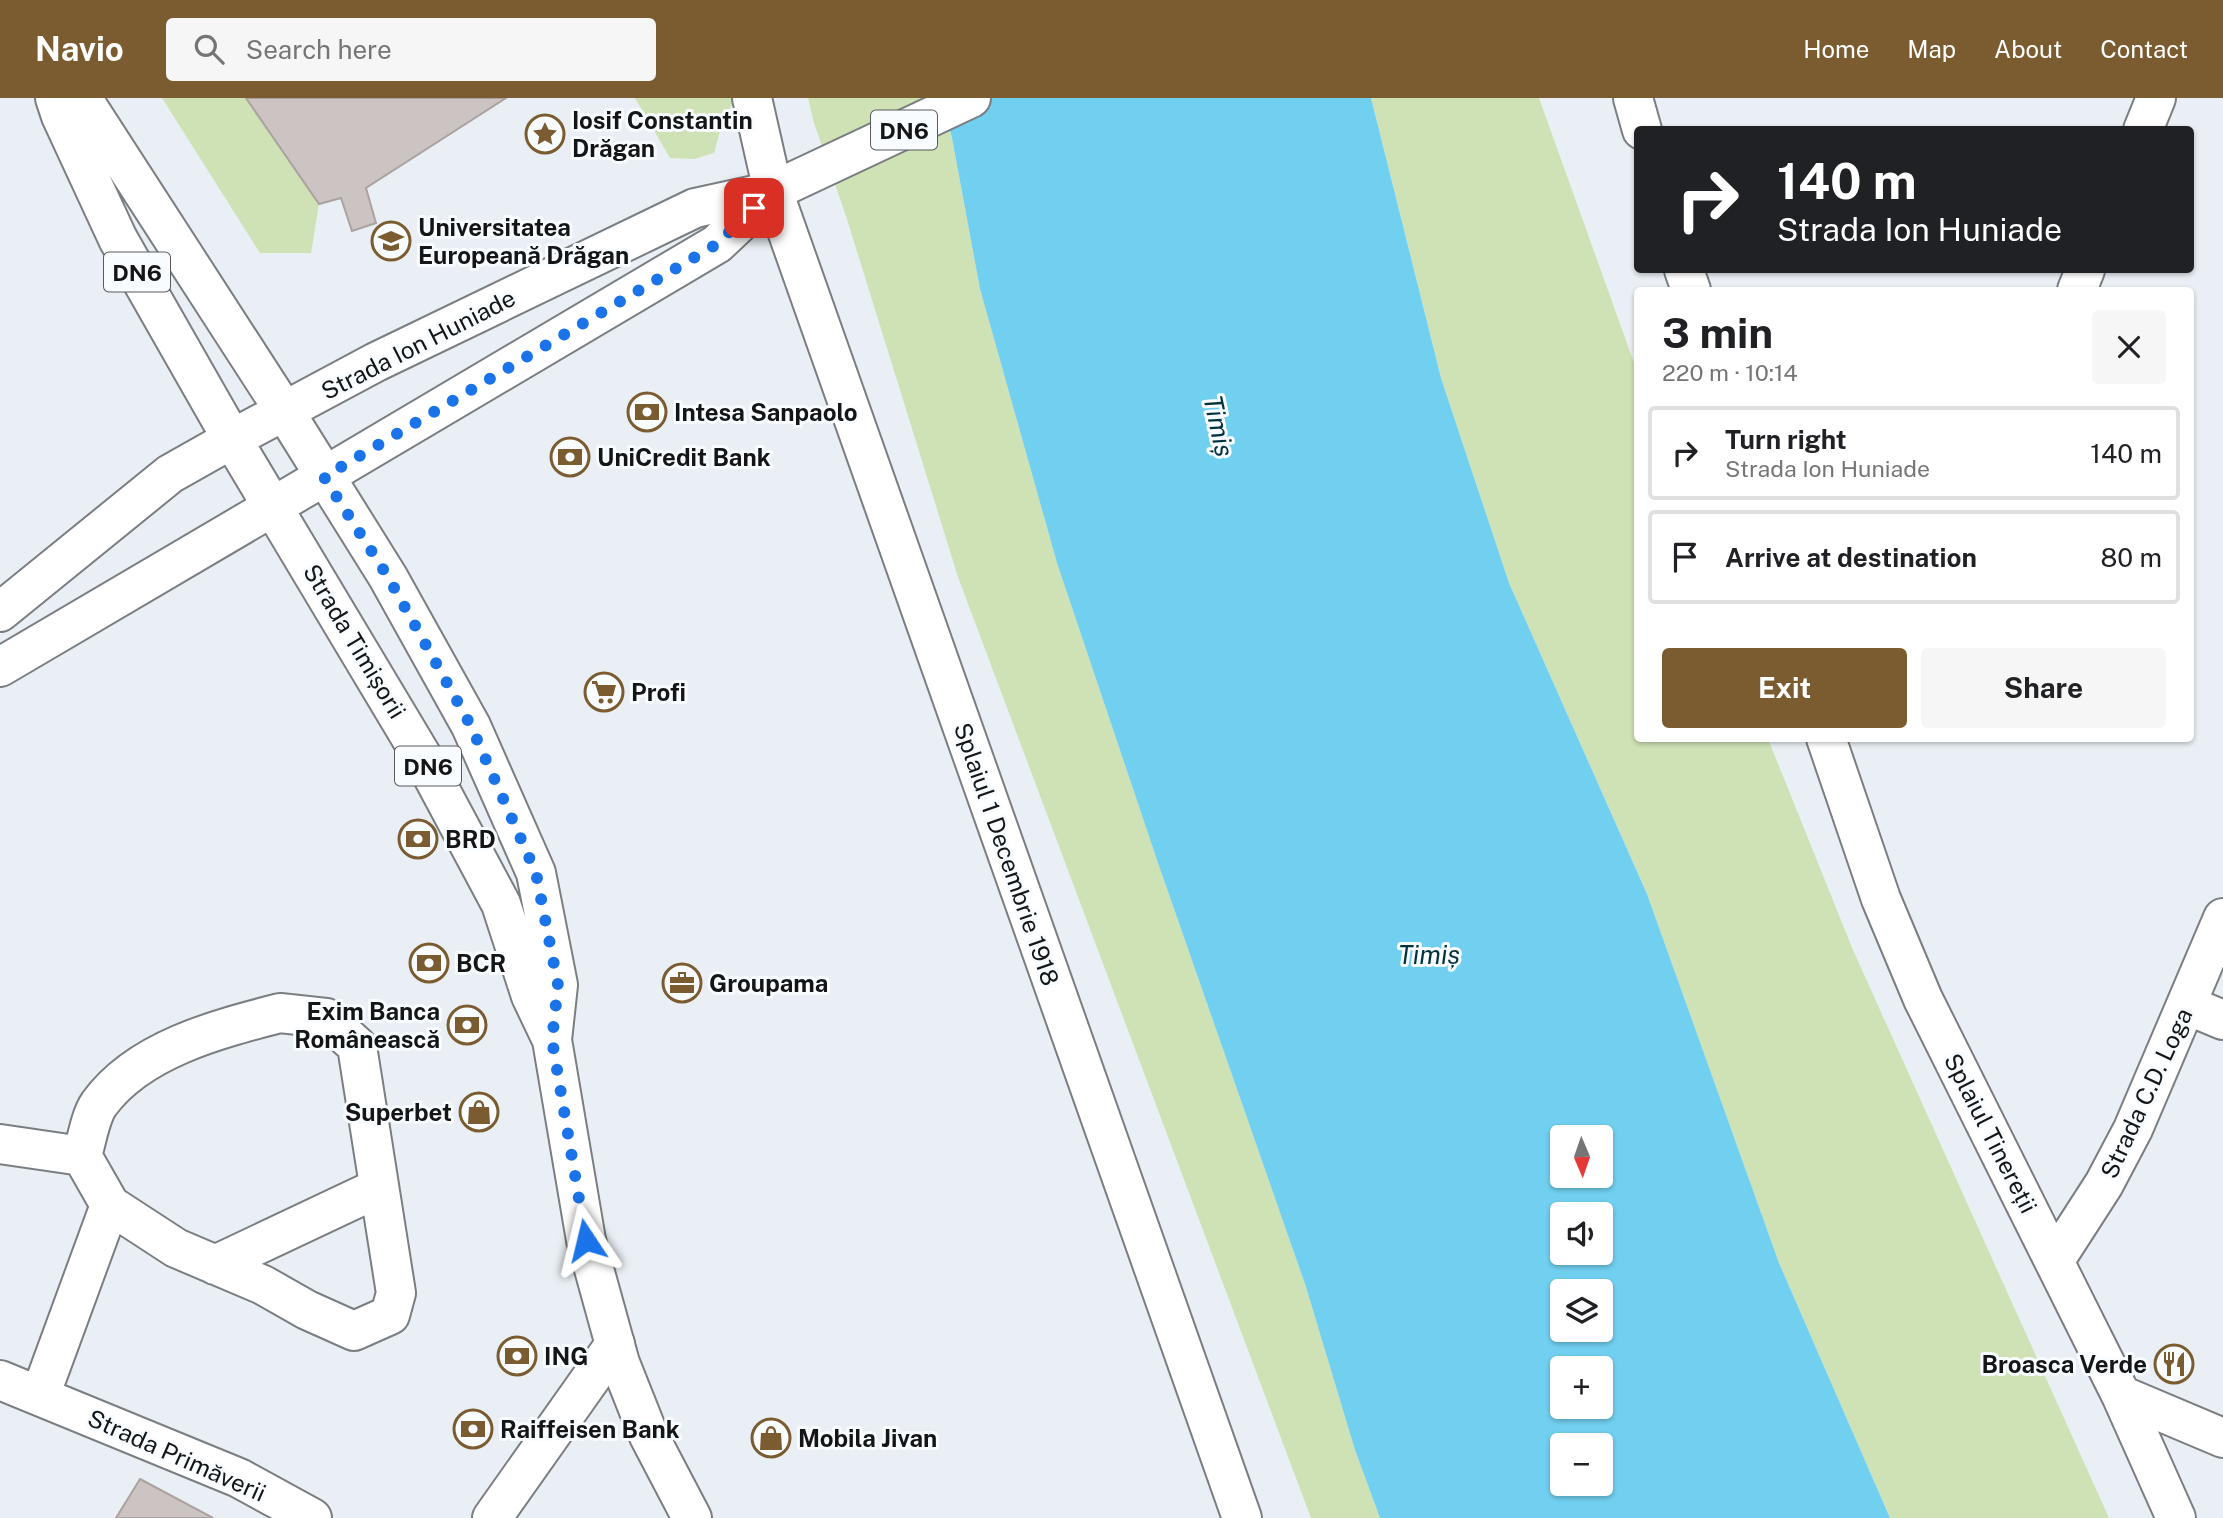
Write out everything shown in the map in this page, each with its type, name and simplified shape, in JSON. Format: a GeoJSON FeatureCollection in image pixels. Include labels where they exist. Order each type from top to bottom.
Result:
{"type":"FeatureCollection","features":[{"type":"Feature","properties":{"kind":"street","name":"DN6"},"geometry":{"type":"LineString","coordinates":[[55,98],[118,239],[232,439]]}},
{"type":"Feature","properties":{"kind":"street","name":"DN6"},"geometry":{"type":"LineString","coordinates":[[82,98],[285,412]]}},
{"type":"Feature","properties":{"kind":"street","name":"Splaiul 1 Decembrie 1918"},"geometry":{"type":"LineString","coordinates":[[752,98],[773,191],[1242,1518]]}},
{"type":"Feature","properties":{"kind":"street","name":"DN6"},"geometry":{"type":"LineString","coordinates":[[274,506],[717,244],[773,191],[971,98]]}},
{"type":"Feature","properties":{"kind":"street"},"geometry":{"type":"LineString","coordinates":[[1633,98],[1641,126]]}},
{"type":"Feature","properties":{"kind":"street"},"geometry":{"type":"LineString","coordinates":[[2145,126],[2156,98]]}},
{"type":"Feature","properties":{"kind":"street","name":"Strada Ion Huniade"},"geometry":{"type":"LineString","coordinates":[[0,612],[170,474],[232,439],[376,362],[695,208],[773,191]]}},
{"type":"Feature","properties":{"kind":"street","name":"Strada Timișorii"},"geometry":{"type":"LineString","coordinates":[[285,412],[388,577],[465,714],[517,825],[536,873],[558,985],[552,1040]]}},
{"type":"Feature","properties":{"kind":"street","name":"Strada Timișorii"},"geometry":{"type":"LineString","coordinates":[[232,439],[423,758],[501,904],[531,996],[552,1040],[586,1240],[615,1344],[649,1436],[692,1518]]}},
{"type":"Feature","properties":{"kind":"street"},"geometry":{"type":"LineString","coordinates":[[0,667],[274,506]]}},
{"type":"Feature","properties":{"kind":"street","name":"Splaiul Tinereții"},"geometry":{"type":"LineString","coordinates":[[1827,742],[1872,874],[1923,999],[2122,1395],[2176,1518]]}},
{"type":"Feature","properties":{"kind":"street","name":"Strada C.D. Loga"},"geometry":{"type":"LineString","coordinates":[[2055,1260],[2104,1184],[2133,1129],[2223,918]]}},
{"type":"Feature","properties":{"kind":"street"},"geometry":{"type":"LineString","coordinates":[[2187,1005],[2223,1020]]}},
{"type":"Feature","properties":{"kind":"street"},"geometry":{"type":"LineString","coordinates":[[280,1013],[292,1014],[326,1018],[357,1046],[378,1188],[396,1293],[390,1315],[355,1331],[307,1310],[263,1284],[176,1248],[110,1205],[82,1156],[98,1105],[143,1061],[219,1028],[280,1013]]}},
{"type":"Feature","properties":{"kind":"street"},"geometry":{"type":"LineString","coordinates":[[0,1144],[82,1156]]}},
{"type":"Feature","properties":{"kind":"street"},"geometry":{"type":"LineString","coordinates":[[215,1265],[378,1188]]}},
{"type":"Feature","properties":{"kind":"street"},"geometry":{"type":"LineString","coordinates":[[40,1396],[110,1205]]}},
{"type":"Feature","properties":{"kind":"street"},"geometry":{"type":"LineString","coordinates":[[492,1518],[615,1344]]}},
{"type":"Feature","properties":{"kind":"street","name":"Strada Primăverii"},"geometry":{"type":"LineString","coordinates":[[0,1380],[239,1478],[312,1518]]}},
{"type":"Feature","properties":{"kind":"street"},"geometry":{"type":"LineString","coordinates":[[2122,1395],[2223,1438]]}},
{"type":"Feature","properties":{"kind":"green space"},"geometry":{"type":"Polygon","coordinates":[[[162,98],[246,98],[319,204],[311,253],[260,253],[162,98]]]}},
{"type":"Feature","properties":{"kind":"green space"},"geometry":{"type":"Polygon","coordinates":[[[635,98],[735,98],[722,124],[714,153],[694,159],[670,158],[635,98]]]}},
{"type":"Feature","properties":{"kind":"green space"},"geometry":{"type":"Polygon","coordinates":[[[808,98],[942,98],[980,289],[1057,563],[1306,1287],[1355,1450],[1380,1518],[1311,1518],[958,577],[808,98]]]}},
{"type":"Feature","properties":{"kind":"green space"},"geometry":{"type":"Polygon","coordinates":[[[1371,98],[1539,98],[1634,363],[1634,742],[1769,742],[1853,950],[2109,1518],[1890,1518],[1779,1263],[1647,894],[1509,583],[1441,378],[1371,98]]]}},
{"type":"Feature","properties":{"kind":"water","name":"Timiș"},"geometry":{"type":"Polygon","coordinates":[[[942,98],[1371,98],[1441,378],[1509,583],[1647,894],[1779,1263],[1890,1518],[1380,1518],[1355,1450],[1306,1287],[1057,563],[980,289],[942,98]]]}},
{"type":"Feature","properties":{"kind":"building"},"geometry":{"type":"Polygon","coordinates":[[[246,98],[506,98],[366,188],[376,223],[352,231],[341,198],[319,204],[246,98]]]}},
{"type":"Feature","properties":{"kind":"building"},"geometry":{"type":"Polygon","coordinates":[[[140,1479],[213,1518],[116,1518],[140,1479]]]}},
{"type":"Feature","properties":{"kind":"place","name":"Iosif Constantin Drăgan"},"geometry":{"type":"Point","coordinates":[545,134]}},
{"type":"Feature","properties":{"kind":"place","name":"Universitatea Europeană Drăgan"},"geometry":{"type":"Point","coordinates":[391,241]}},
{"type":"Feature","properties":{"kind":"place","name":"Intesa Sanpaolo"},"geometry":{"type":"Point","coordinates":[647,412]}},
{"type":"Feature","properties":{"kind":"place","name":"UniCredit Bank"},"geometry":{"type":"Point","coordinates":[570,457]}},
{"type":"Feature","properties":{"kind":"place","name":"Profi"},"geometry":{"type":"Point","coordinates":[604,692]}},
{"type":"Feature","properties":{"kind":"place","name":"BRD"},"geometry":{"type":"Point","coordinates":[418,839]}},
{"type":"Feature","properties":{"kind":"place","name":"BCR"},"geometry":{"type":"Point","coordinates":[429,963]}},
{"type":"Feature","properties":{"kind":"place","name":"Groupama"},"geometry":{"type":"Point","coordinates":[682,983]}},
{"type":"Feature","properties":{"kind":"place","name":"Exim Banca Românească"},"geometry":{"type":"Point","coordinates":[467,1025]}},
{"type":"Feature","properties":{"kind":"place","name":"Superbet"},"geometry":{"type":"Point","coordinates":[479,1112]}},
{"type":"Feature","properties":{"kind":"place","name":"ING"},"geometry":{"type":"Point","coordinates":[517,1356]}},
{"type":"Feature","properties":{"kind":"place","name":"Broasca Verde"},"geometry":{"type":"Point","coordinates":[2174,1364]}},
{"type":"Feature","properties":{"kind":"place","name":"Raiffeisen Bank"},"geometry":{"type":"Point","coordinates":[473,1429]}},
{"type":"Feature","properties":{"kind":"place","name":"Mobila Jivan"},"geometry":{"type":"Point","coordinates":[771,1438]}},
{"type":"Feature","properties":{"kind":"route"},"geometry":{"type":"LineString","coordinates":[[586,1240],[552,1040],[558,985],[536,873],[471,726],[388,577],[324,477],[717,244],[754,208]]}}]}
